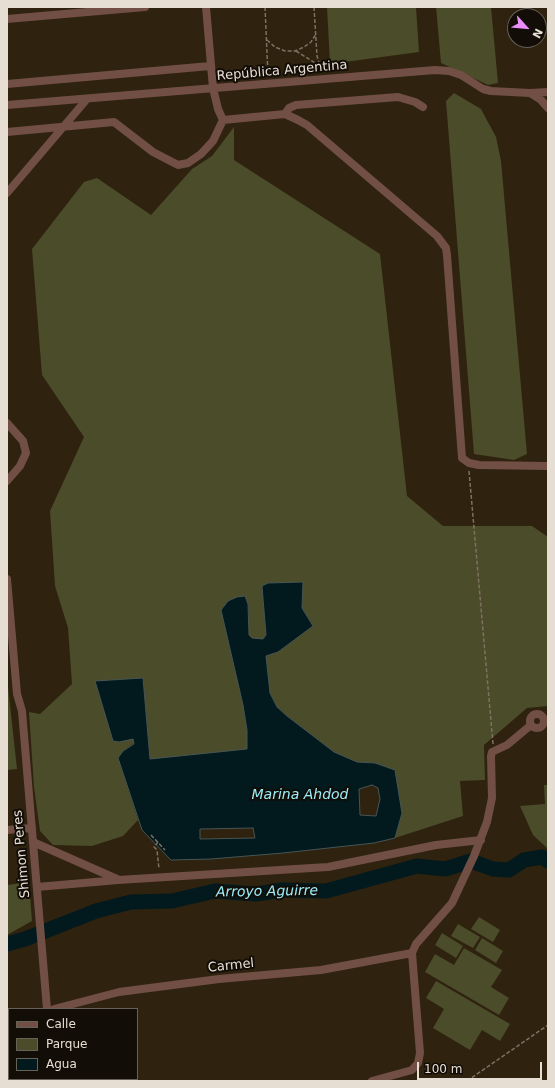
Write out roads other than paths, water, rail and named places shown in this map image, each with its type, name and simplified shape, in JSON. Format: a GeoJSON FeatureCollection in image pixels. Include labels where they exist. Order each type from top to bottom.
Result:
{"type":"FeatureCollection","features":[{"type":"Feature","properties":{"kind":"street"},"geometry":{"type":"LineString","coordinates":[[7,19],[145,7]]}},
{"type":"Feature","properties":{"kind":"street"},"geometry":{"type":"LineString","coordinates":[[7,132],[114,122],[153,152],[178,165],[188,163],[201,154],[213,141],[223,120],[218,109],[213,88],[206,7]]}},
{"type":"Feature","properties":{"kind":"street"},"geometry":{"type":"LineString","coordinates":[[7,84],[210,66]]}},
{"type":"Feature","properties":{"kind":"street","name":"República Argentina"},"geometry":{"type":"LineString","coordinates":[[7,105],[435,70],[449,71],[461,75],[483,89],[491,91],[530,93],[548,92]]}},
{"type":"Feature","properties":{"kind":"street"},"geometry":{"type":"LineString","coordinates":[[530,93],[541,100],[548,108]]}},
{"type":"Feature","properties":{"kind":"street"},"geometry":{"type":"LineString","coordinates":[[285,114],[290,108],[296,105],[398,97],[415,102],[423,107]]}},
{"type":"Feature","properties":{"kind":"street"},"geometry":{"type":"LineString","coordinates":[[7,193],[87,99]]}},
{"type":"Feature","properties":{"kind":"street"},"geometry":{"type":"LineString","coordinates":[[223,120],[285,114],[298,120],[306,125],[432,230],[446,248],[462,458],[469,463],[479,465],[548,466]]}},
{"type":"Feature","properties":{"kind":"street"},"geometry":{"type":"LineString","coordinates":[[7,423],[23,441],[26,453],[20,466],[7,482]]}},
{"type":"Feature","properties":{"kind":"street","name":"Shimon Peres"},"geometry":{"type":"LineString","coordinates":[[7,579],[17,694],[22,711],[47,1008]]}},
{"type":"Feature","properties":{"kind":"street"},"geometry":{"type":"LineString","coordinates":[[372,1081],[412,1070],[418,1063],[420,1053],[412,953],[416,944],[452,904],[481,840],[487,822],[492,798],[490,756],[492,752],[507,745],[530,724],[530,718],[537,714],[543,717],[546,725],[536,728],[530,724]]}},
{"type":"Feature","properties":{"kind":"street"},"geometry":{"type":"LineString","coordinates":[[7,830],[32,828]]}},
{"type":"Feature","properties":{"kind":"street"},"geometry":{"type":"LineString","coordinates":[[37,887],[118,880],[328,867],[436,845],[481,840]]}},
{"type":"Feature","properties":{"kind":"street"},"geometry":{"type":"LineString","coordinates":[[33,842],[118,880]]}},
{"type":"Feature","properties":{"kind":"street","name":"Carmel"},"geometry":{"type":"LineString","coordinates":[[58,1008],[119,992],[219,978],[321,970],[412,953]]}},
{"type":"Feature","properties":{"kind":"water","name":"Marina Ahdod"},"geometry":{"type":"Polygon","coordinates":[[[303,582],[302,608],[313,626],[278,652],[266,656],[270,693],[277,707],[334,752],[357,762],[375,763],[395,770],[402,813],[395,838],[374,843],[283,853],[211,859],[171,860],[142,830],[118,758],[123,751],[134,744],[133,739],[119,742],[113,741],[95,681],[143,678],[150,759],[247,749],[247,730],[243,705],[221,610],[228,601],[237,597],[245,596],[248,604],[249,635],[252,638],[263,639],[266,635],[262,586],[268,583],[303,582]],[[372,785],[359,789],[360,815],[376,816],[380,799],[378,788],[372,785]],[[253,828],[200,829],[200,839],[255,838],[253,828]]]}},
{"type":"Feature","properties":{"kind":"waterway","name":"Arroyo Aguirre"},"geometry":{"type":"LineString","coordinates":[[7,944],[25,939],[96,911],[131,902],[172,901],[215,891],[256,894],[282,890],[326,891],[417,866],[445,869],[471,861],[493,869],[509,870],[524,860],[542,857],[548,861]]}}]}
